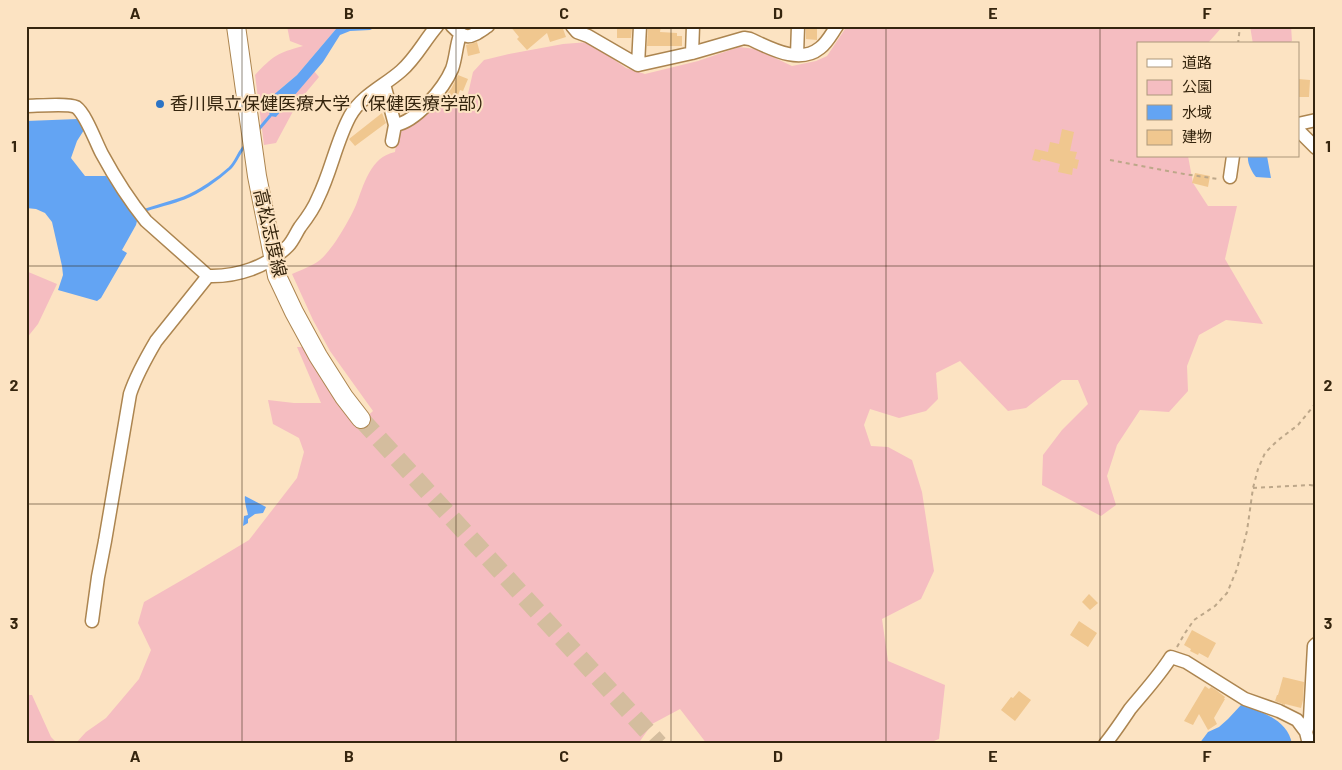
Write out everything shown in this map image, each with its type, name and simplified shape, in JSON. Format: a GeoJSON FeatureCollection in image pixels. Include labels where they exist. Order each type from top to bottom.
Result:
{"type":"FeatureCollection","features":[{"type":"Feature","properties":{"kind":"main road","name":"高松志度線"},"geometry":{"type":"LineString","coordinates":[[236,26],[257,176],[277,276],[318,356],[344,397],[361,419]]}},
{"type":"Feature","properties":{"kind":"street"},"geometry":{"type":"LineString","coordinates":[[26,106],[69,105],[76,107],[83,115],[102,154],[128,197],[146,221],[208,276],[220,276],[254,269],[274,258],[290,244],[319,197],[351,115],[362,100],[414,59],[428,36],[437,26]]}},
{"type":"Feature","properties":{"kind":"street"},"geometry":{"type":"LineString","coordinates":[[456,30],[467,37],[476,34],[488,26]]}},
{"type":"Feature","properties":{"kind":"street"},"geometry":{"type":"LineString","coordinates":[[572,26],[578,32],[588,31],[638,65],[692,53],[744,32],[750,39],[786,54],[810,54],[821,48],[837,26]]}},
{"type":"Feature","properties":{"kind":"street"},"geometry":{"type":"LineString","coordinates":[[638,65],[640,26]]}},
{"type":"Feature","properties":{"kind":"street"},"geometry":{"type":"LineString","coordinates":[[692,53],[693,26]]}},
{"type":"Feature","properties":{"kind":"street"},"geometry":{"type":"LineString","coordinates":[[797,55],[798,26]]}},
{"type":"Feature","properties":{"kind":"street"},"geometry":{"type":"LineString","coordinates":[[395,125],[399,125],[417,115],[448,77],[453,66],[458,40],[456,30]]}},
{"type":"Feature","properties":{"kind":"street"},"geometry":{"type":"LineString","coordinates":[[384,84],[395,125],[392,141]]}},
{"type":"Feature","properties":{"kind":"street"},"geometry":{"type":"LineString","coordinates":[[1300,124],[1316,120]]}},
{"type":"Feature","properties":{"kind":"street"},"geometry":{"type":"LineString","coordinates":[[1300,132],[1316,148]]}},
{"type":"Feature","properties":{"kind":"street"},"geometry":{"type":"LineString","coordinates":[[1225,174],[1231,158]]}},
{"type":"Feature","properties":{"kind":"street"},"geometry":{"type":"LineString","coordinates":[[92,621],[98,577],[132,388],[156,341],[208,276]]}},
{"type":"Feature","properties":{"kind":"street"},"geometry":{"type":"LineString","coordinates":[[1308,738],[1315,675],[1314,646],[1316,644]]}},
{"type":"Feature","properties":{"kind":"street"},"geometry":{"type":"LineString","coordinates":[[1105,744],[1129,711],[1160,675],[1171,657],[1186,662],[1245,698],[1280,711],[1297,720],[1308,738]]}},
{"type":"Feature","properties":{"kind":"path"},"geometry":{"type":"LineString","coordinates":[[1238,42],[1240,26]]}},
{"type":"Feature","properties":{"kind":"path"},"geometry":{"type":"LineString","coordinates":[[1110,160],[1218,179],[1225,174]]}},
{"type":"Feature","properties":{"kind":"path"},"geometry":{"type":"LineString","coordinates":[[1171,657],[1194,620],[1215,606],[1227,593],[1237,568],[1247,531],[1253,488],[1265,453],[1276,441],[1298,425],[1316,403]]}},
{"type":"Feature","properties":{"kind":"path"},"geometry":{"type":"LineString","coordinates":[[1253,488],[1316,486]]}},
{"type":"Feature","properties":{"kind":"green space"},"geometry":{"type":"Polygon","coordinates":[[[287,26],[340,26],[297,75],[279,90],[276,117],[314,71],[319,77],[298,102],[276,143],[264,145],[255,75],[266,63],[276,56],[303,46],[290,41],[287,26]]]}},
{"type":"Feature","properties":{"kind":"green space"},"geometry":{"type":"Polygon","coordinates":[[[847,26],[1223,26],[1209,42],[1137,42],[1137,158],[1188,158],[1193,183],[1208,206],[1237,206],[1225,259],[1263,324],[1226,320],[1199,335],[1187,366],[1188,391],[1169,412],[1140,410],[1117,445],[1107,476],[1116,505],[1101,516],[1042,485],[1043,455],[1062,430],[1088,404],[1078,380],[1062,380],[1026,408],[1008,411],[960,361],[936,373],[938,399],[926,411],[899,418],[870,409],[864,425],[871,446],[888,447],[912,460],[922,492],[934,571],[921,599],[882,619],[888,661],[945,685],[939,739],[926,744],[707,744],[680,709],[652,724],[638,744],[75,744],[86,732],[106,718],[139,679],[151,650],[138,623],[144,602],[249,540],[297,478],[304,452],[299,438],[273,424],[268,400],[294,403],[321,403],[297,347],[307,347],[360,423],[373,411],[330,351],[313,320],[292,274],[317,262],[330,249],[349,219],[369,173],[379,160],[395,152],[398,131],[420,118],[438,99],[465,107],[473,72],[484,60],[563,44],[589,42],[626,68],[645,74],[698,61],[739,47],[756,49],[792,66],[816,61],[827,56],[847,26]]]}},
{"type":"Feature","properties":{"kind":"green space"},"geometry":{"type":"Polygon","coordinates":[[[1250,26],[1291,26],[1292,41],[1290,42],[1253,42],[1250,26]]]}},
{"type":"Feature","properties":{"kind":"green space"},"geometry":{"type":"Polygon","coordinates":[[[26,271],[57,284],[38,324],[26,339],[26,271]]]}},
{"type":"Feature","properties":{"kind":"green space"},"geometry":{"type":"Polygon","coordinates":[[[26,695],[32,695],[51,737],[58,744],[26,744],[26,695]]]}},
{"type":"Feature","properties":{"kind":"water"},"geometry":{"type":"Polygon","coordinates":[[[340,26],[378,26],[370,30],[350,31],[340,35],[323,62],[276,117],[270,116],[268,108],[271,97],[297,75],[340,26]]]}},
{"type":"Feature","properties":{"kind":"water"},"geometry":{"type":"Polygon","coordinates":[[[78,119],[84,130],[77,141],[71,158],[85,176],[106,176],[137,221],[122,250],[127,253],[101,298],[97,301],[58,290],[63,275],[52,222],[45,213],[36,209],[26,208],[26,121],[78,119]]]}},
{"type":"Feature","properties":{"kind":"water"},"geometry":{"type":"Polygon","coordinates":[[[1267,158],[1271,178],[1256,177],[1251,170],[1248,159],[1267,158]]]}},
{"type":"Feature","properties":{"kind":"water"},"geometry":{"type":"Polygon","coordinates":[[[245,496],[266,507],[263,513],[255,514],[243,526],[244,516],[248,515],[245,496]]]}},
{"type":"Feature","properties":{"kind":"water"},"geometry":{"type":"Polygon","coordinates":[[[1241,705],[1257,710],[1279,723],[1285,729],[1292,744],[1199,744],[1208,732],[1219,727],[1241,705]]]}},
{"type":"Feature","properties":{"kind":"building"},"geometry":{"type":"Polygon","coordinates":[[[510,26],[562,26],[566,37],[550,42],[547,33],[527,50],[517,39],[519,37],[510,26]]]}},
{"type":"Feature","properties":{"kind":"building"},"geometry":{"type":"Polygon","coordinates":[[[617,26],[632,27],[631,38],[617,38],[617,26]]]}},
{"type":"Feature","properties":{"kind":"building"},"geometry":{"type":"Polygon","coordinates":[[[648,26],[661,26],[660,32],[677,33],[677,36],[682,36],[682,46],[647,46],[648,26]]]}},
{"type":"Feature","properties":{"kind":"building"},"geometry":{"type":"Polygon","coordinates":[[[806,27],[817,27],[817,40],[806,39],[806,27]]]}},
{"type":"Feature","properties":{"kind":"building"},"geometry":{"type":"Polygon","coordinates":[[[477,42],[480,53],[468,56],[466,45],[477,42]]]}},
{"type":"Feature","properties":{"kind":"building"},"geometry":{"type":"Polygon","coordinates":[[[458,75],[468,79],[463,91],[460,90],[456,101],[444,97],[451,89],[458,75]]]}},
{"type":"Feature","properties":{"kind":"building"},"geometry":{"type":"Polygon","coordinates":[[[1300,79],[1310,80],[1309,97],[1300,97],[1300,79]]]}},
{"type":"Feature","properties":{"kind":"building"},"geometry":{"type":"Polygon","coordinates":[[[382,113],[386,123],[355,146],[349,139],[382,113]]]}},
{"type":"Feature","properties":{"kind":"building"},"geometry":{"type":"Polygon","coordinates":[[[1062,129],[1074,132],[1070,151],[1077,152],[1075,159],[1079,160],[1077,169],[1073,168],[1072,175],[1058,172],[1060,164],[1041,159],[1040,162],[1032,160],[1035,149],[1048,152],[1050,142],[1059,144],[1062,129]]]}},
{"type":"Feature","properties":{"kind":"building"},"geometry":{"type":"Polygon","coordinates":[[[1195,173],[1210,176],[1208,187],[1192,183],[1195,173]]]}},
{"type":"Feature","properties":{"kind":"building"},"geometry":{"type":"Polygon","coordinates":[[[1089,594],[1098,603],[1090,610],[1082,602],[1089,594]]]}},
{"type":"Feature","properties":{"kind":"building"},"geometry":{"type":"Polygon","coordinates":[[[1079,621],[1097,633],[1088,647],[1070,635],[1079,621]]]}},
{"type":"Feature","properties":{"kind":"building"},"geometry":{"type":"Polygon","coordinates":[[[1192,630],[1216,643],[1208,658],[1190,651],[1191,649],[1184,645],[1192,630]]]}},
{"type":"Feature","properties":{"kind":"building"},"geometry":{"type":"Polygon","coordinates":[[[1283,677],[1304,682],[1301,708],[1275,701],[1283,677]]]}},
{"type":"Feature","properties":{"kind":"building"},"geometry":{"type":"Polygon","coordinates":[[[1205,686],[1209,689],[1211,687],[1225,697],[1214,718],[1217,724],[1208,730],[1199,714],[1193,725],[1184,721],[1205,686]]]}},
{"type":"Feature","properties":{"kind":"building"},"geometry":{"type":"Polygon","coordinates":[[[1019,691],[1031,700],[1015,721],[1001,710],[1011,697],[1013,698],[1019,691]]]}},
{"type":"Feature","properties":{"kind":"waterway"},"geometry":{"type":"LineString","coordinates":[[259,129],[270,116]]}},
{"type":"Feature","properties":{"kind":"waterway"},"geometry":{"type":"LineString","coordinates":[[143,211],[184,198],[208,185],[230,168],[246,145]]}},
{"type":"Feature","properties":{"kind":"tunnel"},"geometry":{"type":"LineString","coordinates":[[361,419],[659,744]]}},
{"type":"Feature","properties":{"kind":"place","name":"香川県立保健医療大学（保健医療学部）"},"geometry":{"type":"Point","coordinates":[160,104]}}]}
